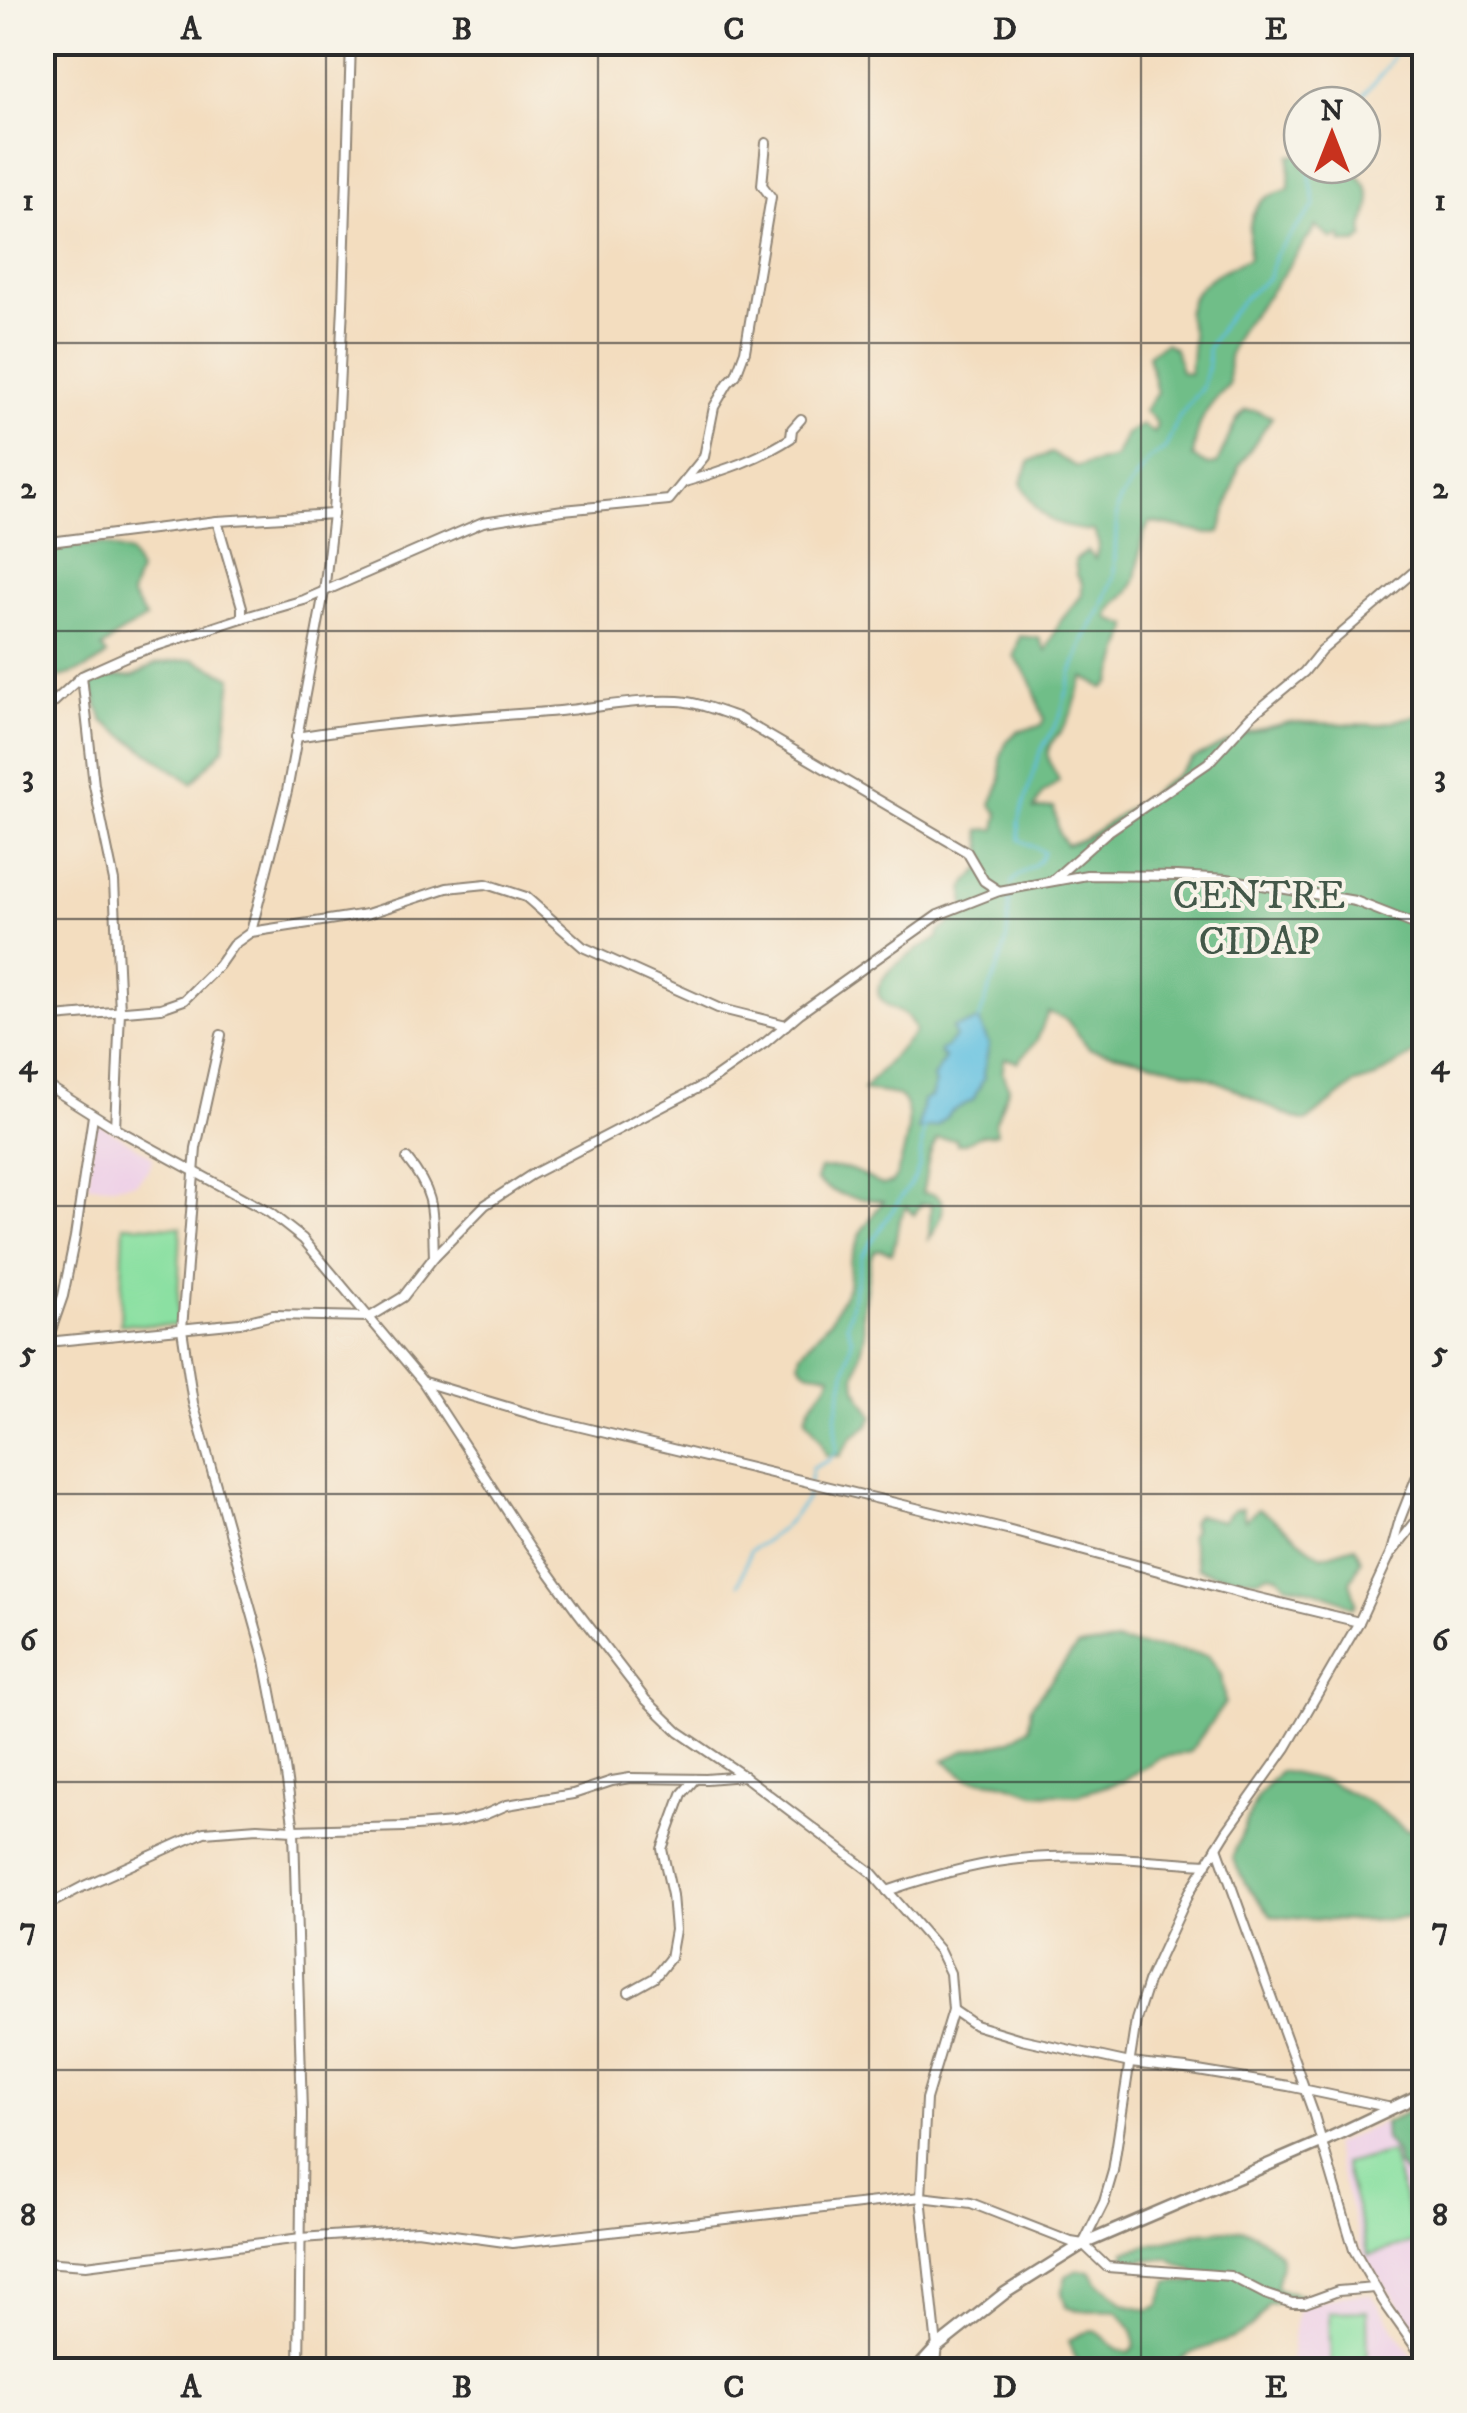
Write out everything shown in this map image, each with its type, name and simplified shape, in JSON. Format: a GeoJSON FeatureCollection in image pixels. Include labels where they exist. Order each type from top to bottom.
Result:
{"type":"FeatureCollection","features":[{"type":"Feature","properties":{"kind":"main road"},"geometry":{"type":"LineString","coordinates":[[916,2370],[936,2347],[1006,2292],[1083,2244],[1424,2094]]}},
{"type":"Feature","properties":{"kind":"street"},"geometry":{"type":"LineString","coordinates":[[250,932],[287,791],[324,592],[333,514],[351,42]]}},
{"type":"Feature","properties":{"kind":"street"},"geometry":{"type":"LineString","coordinates":[[42,714],[82,676],[129,655],[304,600],[483,522],[669,500],[704,458],[714,407],[736,375],[745,350],[767,232],[770,198],[762,185],[766,143]]}},
{"type":"Feature","properties":{"kind":"street"},"geometry":{"type":"LineString","coordinates":[[685,482],[771,451],[791,438],[792,429],[801,418]]}},
{"type":"Feature","properties":{"kind":"street"},"geometry":{"type":"LineString","coordinates":[[42,542],[216,521],[333,514]]}},
{"type":"Feature","properties":{"kind":"street"},"geometry":{"type":"LineString","coordinates":[[216,521],[242,618]]}},
{"type":"Feature","properties":{"kind":"street"},"geometry":{"type":"LineString","coordinates":[[1054,879],[1106,833],[1208,763],[1251,716],[1304,672],[1321,651],[1424,564]]}},
{"type":"Feature","properties":{"kind":"street"},"geometry":{"type":"LineString","coordinates":[[82,676],[94,785],[114,881],[120,1010],[115,1128]]}},
{"type":"Feature","properties":{"kind":"street"},"geometry":{"type":"LineString","coordinates":[[296,738],[398,722],[679,701],[737,717],[968,852],[984,880],[1007,889]]}},
{"type":"Feature","properties":{"kind":"street"},"geometry":{"type":"LineString","coordinates":[[47,1342],[240,1323],[273,1315],[370,1318],[403,1297],[485,1205],[531,1175],[706,1084],[938,915],[1007,889],[1054,879],[1102,875],[1227,879],[1354,901],[1424,928]]}},
{"type":"Feature","properties":{"kind":"street"},"geometry":{"type":"LineString","coordinates":[[42,1018],[161,1008],[184,1000],[233,945],[250,932],[367,914],[447,888],[486,884],[526,896],[583,946],[718,1008],[786,1025]]}},
{"type":"Feature","properties":{"kind":"street"},"geometry":{"type":"LineString","coordinates":[[222,1035],[196,1148],[182,1329],[192,1404],[265,1660],[294,1830],[302,2113],[298,2370]]}},
{"type":"Feature","properties":{"kind":"street"},"geometry":{"type":"LineString","coordinates":[[42,1082],[93,1116],[270,1213],[303,1240],[423,1382],[530,1546],[646,1698],[679,1732],[871,1872],[938,1950],[950,1973],[953,2010],[926,2099],[921,2197],[936,2347],[934,2370]]}},
{"type":"Feature","properties":{"kind":"street"},"geometry":{"type":"LineString","coordinates":[[42,1413],[46,1410],[47,1342],[66,1281],[93,1116]]}},
{"type":"Feature","properties":{"kind":"street"},"geometry":{"type":"LineString","coordinates":[[406,1159],[424,1180],[432,1202],[434,1258]]}},
{"type":"Feature","properties":{"kind":"street"},"geometry":{"type":"LineString","coordinates":[[423,1382],[561,1422],[1006,1530],[1358,1622]]}},
{"type":"Feature","properties":{"kind":"street"},"geometry":{"type":"LineString","coordinates":[[1083,2244],[1114,2171],[1136,2020],[1148,1982],[1190,1891],[1286,1748],[1358,1622],[1390,1555],[1424,1458]]}},
{"type":"Feature","properties":{"kind":"street"},"geometry":{"type":"LineString","coordinates":[[1390,1555],[1424,1511]]}},
{"type":"Feature","properties":{"kind":"street"},"geometry":{"type":"LineString","coordinates":[[1409,1532],[1424,1522]]}},
{"type":"Feature","properties":{"kind":"street"},"geometry":{"type":"LineString","coordinates":[[42,1908],[204,1832],[453,1823],[507,1805],[573,1794],[612,1781],[744,1776]]}},
{"type":"Feature","properties":{"kind":"street"},"geometry":{"type":"LineString","coordinates":[[629,1992],[654,1978],[670,1958],[675,1930],[662,1849],[682,1794],[695,1780]]}},
{"type":"Feature","properties":{"kind":"street"},"geometry":{"type":"LineString","coordinates":[[1217,1847],[1313,2112],[1354,2250],[1424,2359]]}},
{"type":"Feature","properties":{"kind":"street"},"geometry":{"type":"LineString","coordinates":[[888,1891],[953,1871],[1032,1858],[1127,1858],[1206,1864]]}},
{"type":"Feature","properties":{"kind":"street"},"geometry":{"type":"LineString","coordinates":[[953,2010],[974,2025],[1021,2039],[1130,2063],[1303,2089],[1392,2108]]}},
{"type":"Feature","properties":{"kind":"street"},"geometry":{"type":"LineString","coordinates":[[42,2262],[86,2265],[301,2238],[417,2230],[512,2244],[921,2197],[972,2204],[1083,2244],[1107,2267],[1230,2276],[1265,2294],[1292,2302],[1306,2303],[1338,2291],[1375,2288]]}},
{"type":"Feature","properties":{"kind":"shaded area"},"geometry":{"type":"Polygon","coordinates":[[[95,1121],[153,1157],[149,1169],[136,1183],[88,1185],[95,1121]]]}},
{"type":"Feature","properties":{"kind":"shaded area"},"geometry":{"type":"Polygon","coordinates":[[[1424,2104],[1424,2339],[1365,2258],[1332,2145],[1424,2104]]]}},
{"type":"Feature","properties":{"kind":"shaded area"},"geometry":{"type":"Polygon","coordinates":[[[1371,2294],[1422,2370],[1289,2370],[1300,2307],[1343,2295],[1371,2294]]]}},
{"type":"Feature","properties":{"kind":"green space","name":"CENTRE CIDAP"},"geometry":{"type":"Polygon","coordinates":[[[1289,185],[1365,185],[1370,199],[1364,237],[1357,243],[1342,243],[1341,236],[1333,240],[1316,226],[1237,336],[1229,357],[1229,385],[1203,417],[1193,457],[1208,465],[1217,464],[1245,410],[1272,417],[1239,466],[1220,532],[1209,534],[1151,522],[1141,542],[1133,584],[1113,607],[1109,619],[1129,626],[1111,683],[1103,688],[1084,677],[1069,718],[1048,751],[1059,781],[1042,794],[1034,809],[1054,807],[1059,834],[1066,845],[1111,821],[1193,759],[1248,732],[1290,722],[1376,725],[1424,714],[1424,1053],[1416,1053],[1375,1078],[1355,1084],[1306,1122],[1212,1079],[1089,1048],[1066,1019],[1048,1012],[1037,1040],[1018,1062],[1005,1058],[1003,1074],[1009,1087],[995,1123],[997,1133],[961,1144],[956,1139],[937,1139],[933,1146],[922,1193],[938,1197],[942,1209],[929,1239],[931,1204],[921,1204],[914,1215],[907,1207],[892,1253],[880,1249],[871,1257],[862,1315],[865,1335],[855,1377],[856,1388],[873,1416],[840,1456],[826,1455],[806,1418],[831,1375],[805,1369],[799,1362],[801,1353],[831,1319],[848,1287],[850,1261],[863,1229],[883,1201],[840,1194],[816,1180],[820,1169],[831,1168],[853,1171],[882,1185],[896,1177],[908,1133],[907,1109],[895,1095],[863,1090],[915,1032],[909,1019],[885,1004],[878,991],[888,973],[938,938],[939,932],[966,911],[965,885],[987,861],[980,830],[996,829],[999,814],[991,804],[1001,781],[1001,756],[1007,741],[1018,731],[1041,726],[1044,720],[1031,681],[1014,656],[1020,636],[1039,638],[1046,651],[1059,623],[1082,595],[1075,560],[1088,551],[1095,559],[1099,545],[1094,531],[1058,524],[1042,514],[1021,483],[1030,461],[1051,453],[1077,467],[1115,458],[1126,434],[1142,425],[1154,433],[1157,425],[1144,411],[1157,393],[1148,355],[1165,343],[1175,349],[1181,372],[1190,374],[1192,338],[1188,312],[1192,299],[1212,277],[1249,258],[1250,225],[1255,210],[1266,198],[1289,189],[1289,185]]]}},
{"type":"Feature","properties":{"kind":"green space"},"geometry":{"type":"Polygon","coordinates":[[[101,544],[130,553],[139,571],[131,595],[146,619],[102,648],[107,655],[92,665],[43,681],[43,548],[101,544]]]}},
{"type":"Feature","properties":{"kind":"green space"},"geometry":{"type":"Polygon","coordinates":[[[193,659],[232,677],[224,748],[192,783],[103,721],[88,678],[134,676],[155,664],[193,659]]]}},
{"type":"Feature","properties":{"kind":"green space"},"geometry":{"type":"Polygon","coordinates":[[[124,1225],[181,1227],[177,1326],[120,1324],[124,1225]]]}},
{"type":"Feature","properties":{"kind":"green space"},"geometry":{"type":"Polygon","coordinates":[[[1242,1508],[1245,1520],[1258,1509],[1322,1556],[1355,1546],[1361,1560],[1350,1582],[1356,1602],[1353,1607],[1321,1592],[1287,1585],[1279,1576],[1269,1574],[1258,1579],[1214,1574],[1198,1568],[1190,1536],[1194,1530],[1191,1522],[1197,1515],[1222,1521],[1233,1510],[1242,1508]]]}},
{"type":"Feature","properties":{"kind":"green space"},"geometry":{"type":"Polygon","coordinates":[[[1117,1642],[1209,1656],[1221,1675],[1225,1703],[1190,1752],[1159,1758],[1123,1781],[1077,1795],[1035,1793],[1001,1782],[967,1778],[944,1760],[964,1751],[1009,1741],[1029,1728],[1031,1706],[1077,1647],[1117,1642]]]}},
{"type":"Feature","properties":{"kind":"green space"},"geometry":{"type":"Polygon","coordinates":[[[1280,1771],[1326,1781],[1370,1803],[1406,1830],[1424,1828],[1424,1915],[1348,1921],[1272,1916],[1245,1883],[1232,1858],[1257,1797],[1280,1771]]]}},
{"type":"Feature","properties":{"kind":"green space"},"geometry":{"type":"Polygon","coordinates":[[[1424,2104],[1424,2192],[1398,2165],[1395,2152],[1385,2139],[1384,2123],[1424,2104]]]}},
{"type":"Feature","properties":{"kind":"green space"},"geometry":{"type":"Polygon","coordinates":[[[1391,2152],[1416,2242],[1369,2255],[1344,2164],[1391,2152]]]}},
{"type":"Feature","properties":{"kind":"green space"},"geometry":{"type":"Polygon","coordinates":[[[1240,2229],[1254,2233],[1276,2250],[1281,2264],[1276,2287],[1303,2296],[1299,2300],[1268,2304],[1246,2331],[1194,2352],[1171,2369],[1087,2370],[1078,2361],[1069,2341],[1081,2334],[1097,2332],[1129,2353],[1134,2348],[1134,2336],[1117,2311],[1066,2307],[1062,2292],[1066,2276],[1078,2270],[1090,2271],[1098,2283],[1124,2304],[1149,2310],[1159,2306],[1168,2282],[1194,2282],[1194,2270],[1169,2258],[1129,2261],[1125,2251],[1202,2232],[1240,2229]]]}},
{"type":"Feature","properties":{"kind":"green space"},"geometry":{"type":"Polygon","coordinates":[[[1367,2311],[1368,2370],[1331,2370],[1329,2312],[1367,2311]]]}},
{"type":"Feature","properties":{"kind":"water"},"geometry":{"type":"Polygon","coordinates":[[[979,1021],[989,1045],[984,1078],[973,1100],[951,1112],[937,1126],[918,1130],[923,1101],[931,1097],[933,1078],[945,1058],[940,1050],[955,1037],[952,1028],[979,1021]]]}},
{"type":"Feature","properties":{"kind":"waterway"},"geometry":{"type":"LineString","coordinates":[[1372,85],[1388,65],[1398,42]]}},
{"type":"Feature","properties":{"kind":"waterway"},"geometry":{"type":"LineString","coordinates":[[1011,884],[1044,852],[1020,840],[1019,821],[1040,752],[1060,717],[1086,636],[1114,575],[1120,500],[1149,460],[1165,449],[1179,417],[1202,387],[1208,348],[1225,321],[1269,277],[1275,255],[1315,205],[1312,185]]}},
{"type":"Feature","properties":{"kind":"waterway"},"geometry":{"type":"LineString","coordinates":[[979,1021],[1006,942],[1010,892]]}},
{"type":"Feature","properties":{"kind":"waterway"},"geometry":{"type":"LineString","coordinates":[[739,1584],[750,1551],[783,1528],[806,1500],[812,1468],[836,1452],[836,1416],[852,1339],[847,1325],[862,1256],[915,1177],[924,1129]]}}]}
